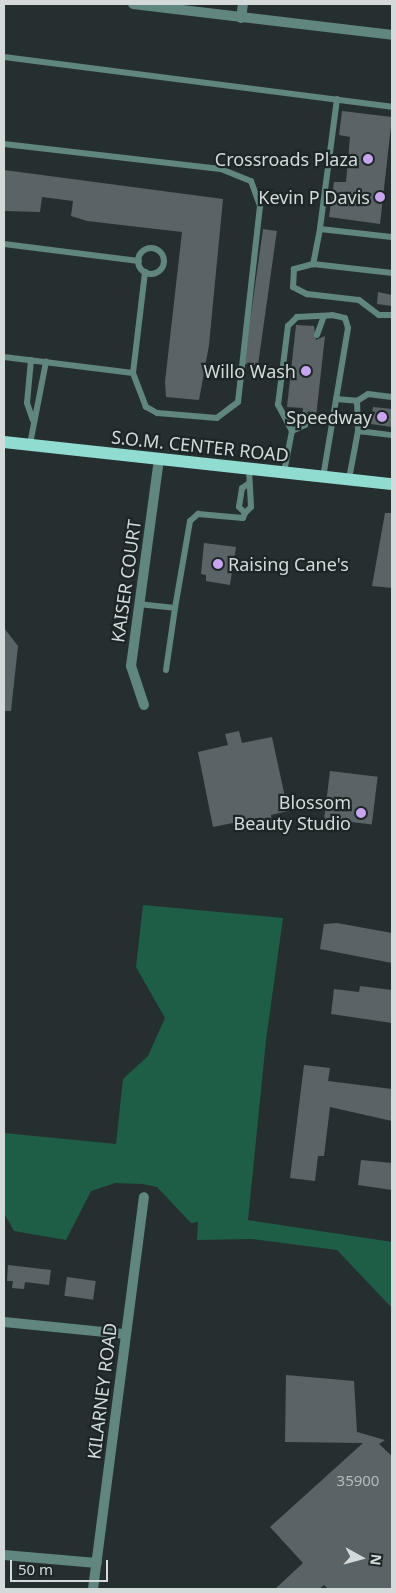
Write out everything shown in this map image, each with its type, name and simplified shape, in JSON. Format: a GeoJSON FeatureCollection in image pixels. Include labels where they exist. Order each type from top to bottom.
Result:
{"type":"FeatureCollection","features":[{"type":"Feature","properties":{"kind":"main road","name":"S.O.M. CENTER ROAD"},"geometry":{"type":"LineString","coordinates":[[4,442],[392,484]]}},
{"type":"Feature","properties":{"kind":"street"},"geometry":{"type":"LineString","coordinates":[[133,4],[392,35]]}},
{"type":"Feature","properties":{"kind":"street"},"geometry":{"type":"LineString","coordinates":[[241,18],[243,4]]}},
{"type":"Feature","properties":{"kind":"street","name":"KAISER COURT"},"geometry":{"type":"LineString","coordinates":[[144,705],[131,666],[159,459]]}},
{"type":"Feature","properties":{"kind":"street","name":"KILARNEY ROAD"},"geometry":{"type":"LineString","coordinates":[[93,1589],[144,1197]]}},
{"type":"Feature","properties":{"kind":"street"},"geometry":{"type":"LineString","coordinates":[[4,1322],[125,1334]]}},
{"type":"Feature","properties":{"kind":"street"},"geometry":{"type":"LineString","coordinates":[[4,1555],[96,1563]]}},
{"type":"Feature","properties":{"kind":"lane"},"geometry":{"type":"LineString","coordinates":[[4,58],[392,107]]}},
{"type":"Feature","properties":{"kind":"lane"},"geometry":{"type":"LineString","coordinates":[[313,264],[320,229],[337,99]]}},
{"type":"Feature","properties":{"kind":"lane"},"geometry":{"type":"LineString","coordinates":[[4,144],[222,169],[250,181],[260,206],[238,402],[217,418],[157,413],[146,407],[133,373],[145,272],[138,261]]}},
{"type":"Feature","properties":{"kind":"lane"},"geometry":{"type":"LineString","coordinates":[[320,229],[392,237]]}},
{"type":"Feature","properties":{"kind":"lane"},"geometry":{"type":"LineString","coordinates":[[4,244],[138,261]]}},
{"type":"Feature","properties":{"kind":"lane"},"geometry":{"type":"LineString","coordinates":[[138,261],[148,249],[162,255],[160,270],[145,272]]}},
{"type":"Feature","properties":{"kind":"lane"},"geometry":{"type":"LineString","coordinates":[[392,273],[313,264],[294,269],[293,287],[306,294],[359,300],[379,315],[392,315]]}},
{"type":"Feature","properties":{"kind":"lane"},"geometry":{"type":"LineString","coordinates":[[317,335],[324,316]]}},
{"type":"Feature","properties":{"kind":"lane"},"geometry":{"type":"LineString","coordinates":[[284,472],[292,430],[278,405],[288,326],[297,317],[339,316],[348,322],[323,477]]}},
{"type":"Feature","properties":{"kind":"lane"},"geometry":{"type":"LineString","coordinates":[[4,357],[133,373]]}},
{"type":"Feature","properties":{"kind":"lane"},"geometry":{"type":"LineString","coordinates":[[31,360],[27,410],[33,420]]}},
{"type":"Feature","properties":{"kind":"lane"},"geometry":{"type":"LineString","coordinates":[[30,444],[33,420],[43,398],[46,362]]}},
{"type":"Feature","properties":{"kind":"lane"},"geometry":{"type":"LineString","coordinates":[[336,399],[357,401],[368,394],[392,397]]}},
{"type":"Feature","properties":{"kind":"lane"},"geometry":{"type":"LineString","coordinates":[[349,480],[358,431],[357,401]]}},
{"type":"Feature","properties":{"kind":"lane"},"geometry":{"type":"LineString","coordinates":[[292,430],[305,426],[308,416]]}},
{"type":"Feature","properties":{"kind":"lane"},"geometry":{"type":"LineString","coordinates":[[358,431],[392,435]]}},
{"type":"Feature","properties":{"kind":"lane"},"geometry":{"type":"LineString","coordinates":[[166,670],[190,521],[198,514],[243,518],[251,507],[248,484],[249,469]]}},
{"type":"Feature","properties":{"kind":"lane"},"geometry":{"type":"LineString","coordinates":[[245,513],[239,507],[242,488],[248,484]]}},
{"type":"Feature","properties":{"kind":"lane"},"geometry":{"type":"LineString","coordinates":[[138,604],[175,608]]}},
{"type":"Feature","properties":{"kind":"green space"},"geometry":{"type":"Polygon","coordinates":[[[143,905],[283,918],[266,1040],[248,1220],[392,1242],[392,1308],[337,1250],[252,1239],[197,1240],[198,1222],[191,1223],[157,1187],[143,1184],[115,1183],[91,1191],[66,1240],[14,1231],[4,1213],[4,1133],[116,1144],[123,1079],[148,1056],[165,1018],[136,967],[143,905]]]}},
{"type":"Feature","properties":{"kind":"building","name":"Crossroads Plaza"},"geometry":{"type":"Polygon","coordinates":[[[342,111],[392,117],[380,224],[329,217],[334,182],[346,182],[350,137],[339,135],[342,111]]]}},
{"type":"Feature","properties":{"kind":"building"},"geometry":{"type":"Polygon","coordinates":[[[4,170],[223,199],[209,345],[199,400],[166,397],[165,382],[182,232],[87,221],[71,216],[73,201],[42,197],[40,212],[4,211],[4,170]]]}},
{"type":"Feature","properties":{"kind":"building"},"geometry":{"type":"Polygon","coordinates":[[[263,229],[277,231],[258,366],[244,364],[263,229]]]}},
{"type":"Feature","properties":{"kind":"building"},"geometry":{"type":"Polygon","coordinates":[[[378,292],[392,295],[392,306],[377,304],[378,292]]]}},
{"type":"Feature","properties":{"kind":"building","name":"Willo Wash"},"geometry":{"type":"Polygon","coordinates":[[[296,325],[314,326],[316,340],[325,336],[316,417],[309,411],[302,416],[303,408],[287,407],[296,325]]]}},
{"type":"Feature","properties":{"kind":"building","name":"Speedway"},"geometry":{"type":"Polygon","coordinates":[[[373,407],[392,409],[392,427],[371,424],[373,407]]]}},
{"type":"Feature","properties":{"kind":"building"},"geometry":{"type":"Polygon","coordinates":[[[385,513],[392,513],[392,588],[372,586],[385,513]]]}},
{"type":"Feature","properties":{"kind":"building","name":"Raising Cane's"},"geometry":{"type":"Polygon","coordinates":[[[204,543],[236,547],[230,585],[206,581],[206,575],[201,574],[204,543]]]}},
{"type":"Feature","properties":{"kind":"building"},"geometry":{"type":"Polygon","coordinates":[[[4,628],[18,646],[11,711],[4,711],[4,628]]]}},
{"type":"Feature","properties":{"kind":"building"},"geometry":{"type":"Polygon","coordinates":[[[239,731],[242,743],[272,737],[288,811],[271,815],[272,822],[259,823],[257,818],[213,827],[198,752],[228,745],[225,734],[239,731]]]}},
{"type":"Feature","properties":{"kind":"building"},"geometry":{"type":"Polygon","coordinates":[[[330,771],[378,777],[372,824],[324,819],[330,771]]]}},
{"type":"Feature","properties":{"kind":"building"},"geometry":{"type":"Polygon","coordinates":[[[337,923],[392,933],[392,963],[320,949],[324,924],[337,923]]]}},
{"type":"Feature","properties":{"kind":"building"},"geometry":{"type":"Polygon","coordinates":[[[360,986],[392,990],[392,1023],[331,1014],[334,989],[359,992],[360,986]]]}},
{"type":"Feature","properties":{"kind":"building"},"geometry":{"type":"Polygon","coordinates":[[[304,1065],[330,1068],[328,1081],[392,1089],[392,1121],[330,1107],[324,1156],[318,1156],[315,1181],[290,1178],[304,1065]]]}},
{"type":"Feature","properties":{"kind":"building"},"geometry":{"type":"Polygon","coordinates":[[[361,1160],[392,1163],[392,1190],[358,1185],[361,1160]]]}},
{"type":"Feature","properties":{"kind":"building"},"geometry":{"type":"Polygon","coordinates":[[[8,1265],[51,1270],[49,1285],[25,1282],[24,1289],[12,1288],[13,1281],[7,1281],[8,1265]]]}},
{"type":"Feature","properties":{"kind":"building"},"geometry":{"type":"Polygon","coordinates":[[[67,1277],[96,1281],[93,1300],[64,1296],[67,1277]]]}},
{"type":"Feature","properties":{"kind":"building"},"geometry":{"type":"Polygon","coordinates":[[[286,1375],[354,1381],[357,1432],[385,1440],[379,1444],[392,1456],[392,1589],[328,1589],[324,1585],[319,1589],[275,1589],[303,1563],[270,1527],[363,1443],[285,1442],[286,1375]]]}},
{"type":"Feature","properties":{"kind":"place","name":"Crossroads Plaza"},"geometry":{"type":"Point","coordinates":[368,159]}},
{"type":"Feature","properties":{"kind":"place","name":"Kevin P Davis"},"geometry":{"type":"Point","coordinates":[380,197]}},
{"type":"Feature","properties":{"kind":"place","name":"Willo Wash"},"geometry":{"type":"Point","coordinates":[306,371]}},
{"type":"Feature","properties":{"kind":"place","name":"Speedway"},"geometry":{"type":"Point","coordinates":[382,417]}},
{"type":"Feature","properties":{"kind":"place","name":"Raising Cane's"},"geometry":{"type":"Point","coordinates":[218,564]}},
{"type":"Feature","properties":{"kind":"place","name":"Blossom Beauty Studio"},"geometry":{"type":"Point","coordinates":[361,813]}}]}
